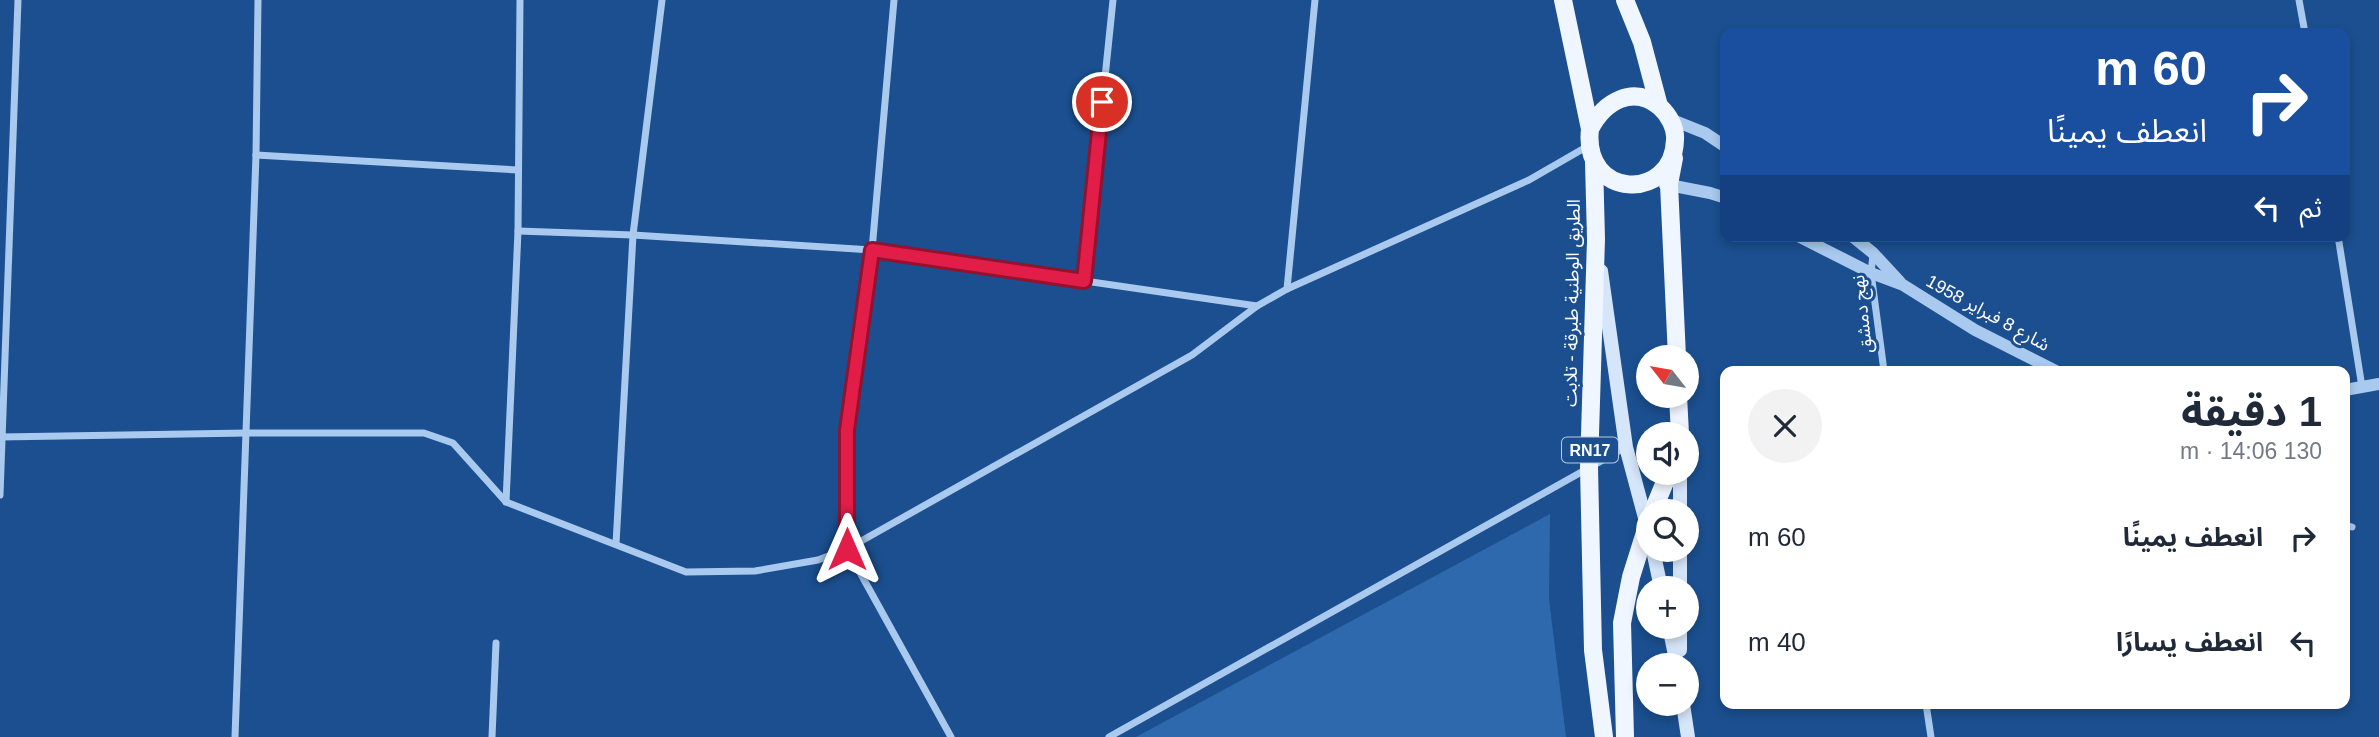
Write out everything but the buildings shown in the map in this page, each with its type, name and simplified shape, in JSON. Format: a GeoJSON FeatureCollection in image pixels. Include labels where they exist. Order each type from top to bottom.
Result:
{"type":"FeatureCollection","features":[{"type":"Feature","properties":{"kind":"main road","name":"الطريق الوطنية طبرقة - تلابت"},"geometry":{"type":"LineString","coordinates":[[1563,0],[1591,146],[1596,239],[1589,467],[1593,650],[1604,737]]}},
{"type":"Feature","properties":{"kind":"main road"},"geometry":{"type":"LineString","coordinates":[[1625,0],[1665,113],[1676,136],[1669,184],[1676,345]]}},
{"type":"Feature","properties":{"kind":"main road"},"geometry":{"type":"LineString","coordinates":[[1665,113],[1644,99],[1627,97],[1611,102],[1598,114],[1591,146],[1606,177],[1623,184],[1643,184],[1656,177],[1667,167],[1674,153]]}},
{"type":"Feature","properties":{"kind":"main road"},"geometry":{"type":"LineString","coordinates":[[1596,239],[1626,447],[1641,499]]}},
{"type":"Feature","properties":{"kind":"main road"},"geometry":{"type":"LineString","coordinates":[[1625,737],[1622,623],[1636,562]]}},
{"type":"Feature","properties":{"kind":"main road"},"geometry":{"type":"LineString","coordinates":[[1685,716],[1688,737]]}},
{"type":"Feature","properties":{"kind":"street"},"geometry":{"type":"LineString","coordinates":[[0,495],[18,0]]}},
{"type":"Feature","properties":{"kind":"street"},"geometry":{"type":"LineString","coordinates":[[235,737],[256,155],[258,0]]}},
{"type":"Feature","properties":{"kind":"street"},"geometry":{"type":"LineString","coordinates":[[506,502],[518,232],[520,0]]}},
{"type":"Feature","properties":{"kind":"street"},"geometry":{"type":"LineString","coordinates":[[616,544],[633,235],[662,0]]}},
{"type":"Feature","properties":{"kind":"street"},"geometry":{"type":"LineString","coordinates":[[894,0],[872,250],[847,430],[847,549],[951,737]]}},
{"type":"Feature","properties":{"kind":"street"},"geometry":{"type":"LineString","coordinates":[[1084,281],[1113,0]]}},
{"type":"Feature","properties":{"kind":"street"},"geometry":{"type":"LineString","coordinates":[[1287,289],[1315,0]]}},
{"type":"Feature","properties":{"kind":"street"},"geometry":{"type":"LineString","coordinates":[[2300,0],[2304,28]]}},
{"type":"Feature","properties":{"kind":"street"},"geometry":{"type":"LineString","coordinates":[[1665,113],[1720,143]]}},
{"type":"Feature","properties":{"kind":"street"},"geometry":{"type":"LineString","coordinates":[[1,437],[424,433],[453,443],[506,502],[686,572],[755,571],[818,560],[847,549],[1192,355],[1257,306],[1287,289],[1529,180],[1591,146]]}},
{"type":"Feature","properties":{"kind":"street"},"geometry":{"type":"LineString","coordinates":[[256,155],[519,170]]}},
{"type":"Feature","properties":{"kind":"street"},"geometry":{"type":"LineString","coordinates":[[1643,184],[1669,184],[1720,197]]}},
{"type":"Feature","properties":{"kind":"street"},"geometry":{"type":"LineString","coordinates":[[518,232],[633,235],[872,250],[1257,306]]}},
{"type":"Feature","properties":{"kind":"street","name":"شارع 8 فبراير 1958"},"geometry":{"type":"LineString","coordinates":[[1810,242],[1871,273],[1903,285],[1975,330],[2046,366]]}},
{"type":"Feature","properties":{"kind":"street","name":"شارع 8 فبراير 1958"},"geometry":{"type":"LineString","coordinates":[[1859,242],[1903,285]]}},
{"type":"Feature","properties":{"kind":"street"},"geometry":{"type":"LineString","coordinates":[[2339,242],[2362,387]]}},
{"type":"Feature","properties":{"kind":"street","name":"نهج دمشق"},"geometry":{"type":"LineString","coordinates":[[1873,253],[1871,273],[1883,366]]}},
{"type":"Feature","properties":{"kind":"street"},"geometry":{"type":"LineString","coordinates":[[2350,389],[2379,384]]}},
{"type":"Feature","properties":{"kind":"street"},"geometry":{"type":"LineString","coordinates":[[1109,737],[1626,447]]}},
{"type":"Feature","properties":{"kind":"street"},"geometry":{"type":"LineString","coordinates":[[492,737],[496,643]]}},
{"type":"Feature","properties":{"kind":"street"},"geometry":{"type":"LineString","coordinates":[[1927,709],[1931,737]]}},
{"type":"Feature","properties":{"kind":"shaded area"},"geometry":{"type":"Polygon","coordinates":[[[1550,514],[1549,599],[1566,737],[1136,737],[1550,514]]]}},
{"type":"Feature","properties":{"kind":"route"},"geometry":{"type":"LineString","coordinates":[[847,549],[847,430],[872,250],[1084,281],[1102,102]]}}]}
